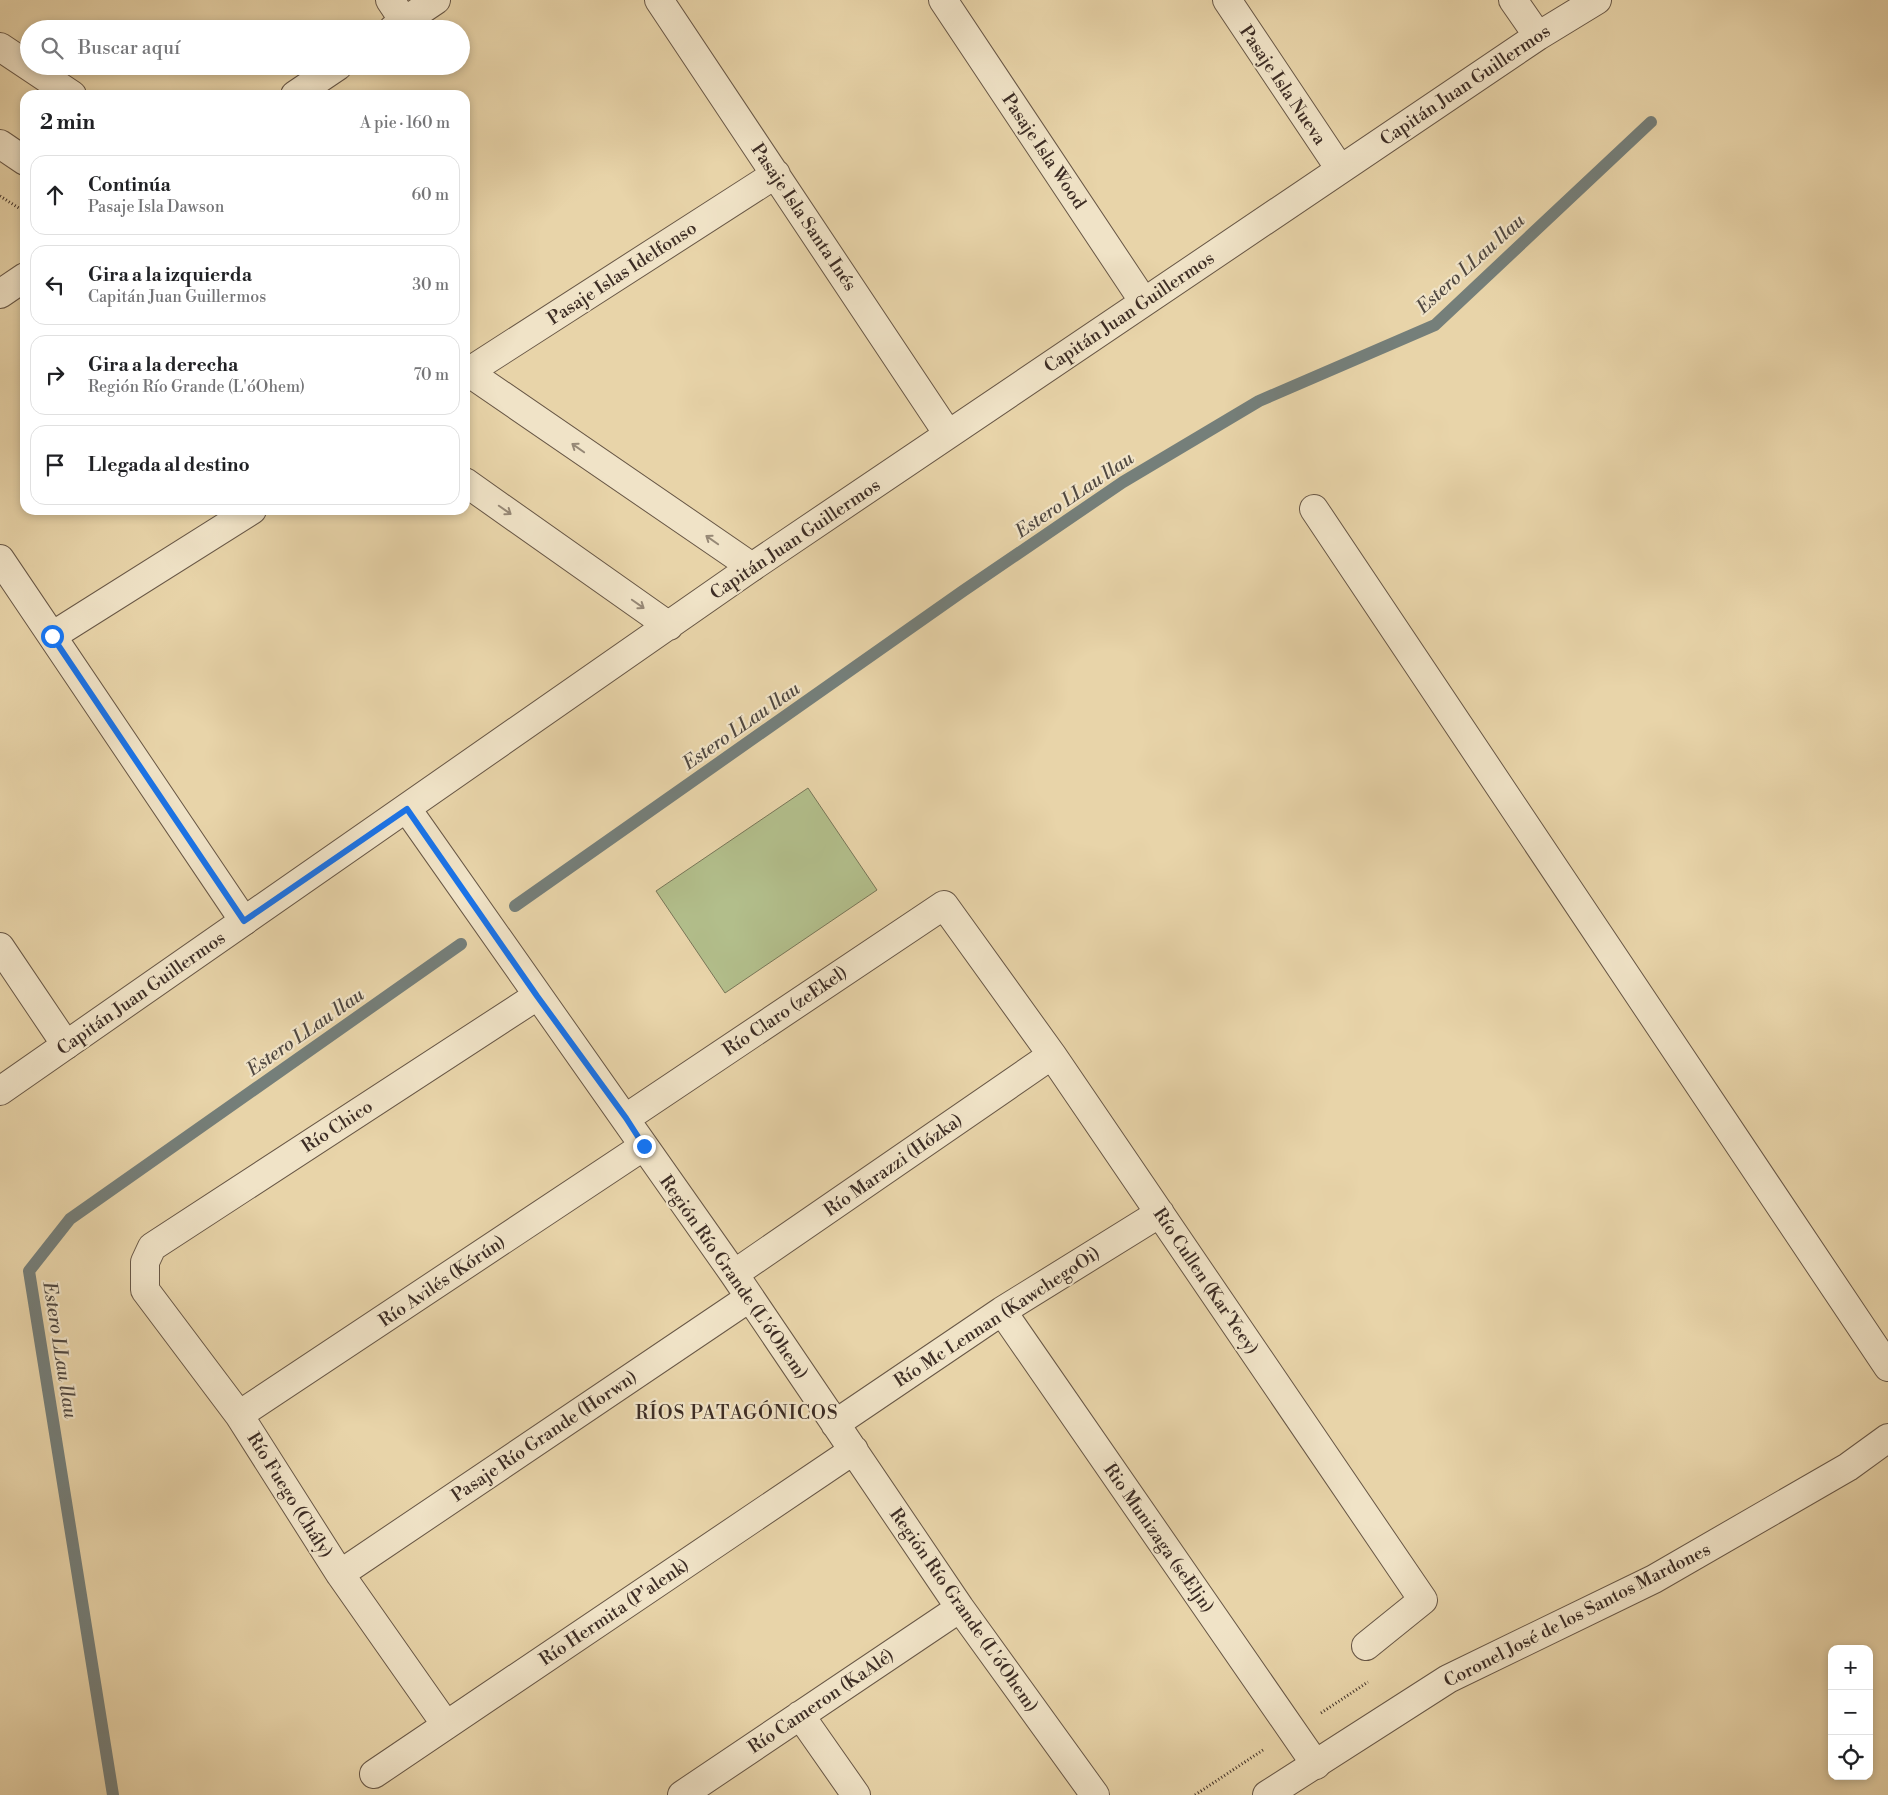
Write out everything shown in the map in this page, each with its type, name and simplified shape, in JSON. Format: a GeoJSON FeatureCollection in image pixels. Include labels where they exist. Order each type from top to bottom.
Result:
{"type":"FeatureCollection","features":[{"type":"Feature","properties":{"kind":"street"},"geometry":{"type":"LineString","coordinates":[[396,17],[436,0]]}},
{"type":"Feature","properties":{"kind":"street","name":"Pasaje Isla Santa Inés"},"geometry":{"type":"LineString","coordinates":[[659,0],[948,434]]}},
{"type":"Feature","properties":{"kind":"street","name":"Pasaje Isla Wood"},"geometry":{"type":"LineString","coordinates":[[943,0],[1144,302]]}},
{"type":"Feature","properties":{"kind":"street","name":"Pasaje Isla Nueva"},"geometry":{"type":"LineString","coordinates":[[1226,0],[1340,169]]}},
{"type":"Feature","properties":{"kind":"street"},"geometry":{"type":"LineString","coordinates":[[1513,0],[1538,36]]}},
{"type":"Feature","properties":{"kind":"street","name":"Capitán Juan Guillermos"},"geometry":{"type":"LineString","coordinates":[[0,1091],[670,626],[752,567],[1538,36],[1597,0]]}},
{"type":"Feature","properties":{"kind":"street"},"geometry":{"type":"LineString","coordinates":[[0,47],[20,60]]}},
{"type":"Feature","properties":{"kind":"street"},"geometry":{"type":"LineString","coordinates":[[42,75],[64,90]]}},
{"type":"Feature","properties":{"kind":"street"},"geometry":{"type":"LineString","coordinates":[[302,90],[325,75]]}},
{"type":"Feature","properties":{"kind":"street"},"geometry":{"type":"LineString","coordinates":[[0,144],[20,158]]}},
{"type":"Feature","properties":{"kind":"street","name":"Pasaje Islas Idelfonso"},"geometry":{"type":"LineString","coordinates":[[470,368],[776,174]]}},
{"type":"Feature","properties":{"kind":"street"},"geometry":{"type":"LineString","coordinates":[[0,294],[20,280]]}},
{"type":"Feature","properties":{"kind":"street"},"geometry":{"type":"LineString","coordinates":[[470,374],[752,567]]}},
{"type":"Feature","properties":{"kind":"street"},"geometry":{"type":"LineString","coordinates":[[470,486],[670,626]]}},
{"type":"Feature","properties":{"kind":"street"},"geometry":{"type":"LineString","coordinates":[[1314,508],[1888,1367]]}},
{"type":"Feature","properties":{"kind":"street"},"geometry":{"type":"LineString","coordinates":[[52,636],[244,515]]}},
{"type":"Feature","properties":{"kind":"street"},"geometry":{"type":"LineString","coordinates":[[0,559],[244,921]]}},
{"type":"Feature","properties":{"kind":"street","name":"Región Río Grande (L'óOhem)"},"geometry":{"type":"LineString","coordinates":[[407,809],[734,1274],[960,1608],[1096,1795]]}},
{"type":"Feature","properties":{"kind":"street","name":"Río Cullen (Kar'Yeey)"},"geometry":{"type":"LineString","coordinates":[[944,905],[1052,1055],[1423,1600],[1366,1646]]}},
{"type":"Feature","properties":{"kind":"street","name":"Río Claro (zeEkel)"},"geometry":{"type":"LineString","coordinates":[[626,1118],[944,905]]}},
{"type":"Feature","properties":{"kind":"street"},"geometry":{"type":"LineString","coordinates":[[0,947],[66,1045]]}},
{"type":"Feature","properties":{"kind":"street","name":"Río Chico"},"geometry":{"type":"LineString","coordinates":[[145,1262],[152,1247],[537,996]]}},
{"type":"Feature","properties":{"kind":"street","name":"Río Marazzi (Hózka)"},"geometry":{"type":"LineString","coordinates":[[734,1274],[1052,1055]]}},
{"type":"Feature","properties":{"kind":"street","name":"Río Avilés (Kórún)"},"geometry":{"type":"LineString","coordinates":[[239,1415],[644,1146]]}},
{"type":"Feature","properties":{"kind":"street","name":"Río Mc Lennan (KawchegoOi)"},"geometry":{"type":"LineString","coordinates":[[835,1424],[1002,1311],[1160,1213]]}},
{"type":"Feature","properties":{"kind":"street","name":"Río Fuego (Chály)"},"geometry":{"type":"LineString","coordinates":[[145,1262],[146,1290],[239,1415],[340,1574],[446,1725]]}},
{"type":"Feature","properties":{"kind":"street","name":"Pasaje Río Grande (Horwn)"},"geometry":{"type":"LineString","coordinates":[[340,1574],[749,1298]]}},
{"type":"Feature","properties":{"kind":"street","name":"Rio Munizaga (seEljn)"},"geometry":{"type":"LineString","coordinates":[[1002,1311],[1316,1765]]}},
{"type":"Feature","properties":{"kind":"street","name":"Coronel José de los Santos Mardones"},"geometry":{"type":"LineString","coordinates":[[1267,1795],[1448,1679],[1654,1580],[1848,1468],[1888,1438]]}},
{"type":"Feature","properties":{"kind":"street","name":"Río Hermita (P'alenk)"},"geometry":{"type":"LineString","coordinates":[[374,1774],[854,1450]]}},
{"type":"Feature","properties":{"kind":"street","name":"Río Cameron (KaAlé)"},"geometry":{"type":"LineString","coordinates":[[682,1795],[960,1608]]}},
{"type":"Feature","properties":{"kind":"street"},"geometry":{"type":"LineString","coordinates":[[800,1715],[856,1795]]}},
{"type":"Feature","properties":{"kind":"path"},"geometry":{"type":"LineString","coordinates":[[0,196],[20,209]]}},
{"type":"Feature","properties":{"kind":"green space"},"geometry":{"type":"Polygon","coordinates":[[[808,788],[877,890],[725,993],[656,891],[808,788]]]}},
{"type":"Feature","properties":{"kind":"waterway","name":"Estero LLau llau"},"geometry":{"type":"LineString","coordinates":[[515,906],[963,591],[1123,482],[1259,401],[1435,325],[1651,122]]}},
{"type":"Feature","properties":{"kind":"waterway","name":"Estero LLau llau"},"geometry":{"type":"LineString","coordinates":[[113,1795],[29,1271],[70,1219],[461,944]]}},
{"type":"Feature","properties":{"kind":"district","name":"RÍOS PATAGÓNICOS"},"geometry":{"type":"Point","coordinates":[737,1412]}},
{"type":"Feature","properties":{"kind":"route"},"geometry":{"type":"LineString","coordinates":[[52,636],[244,921],[407,809],[644,1146]]}}]}
